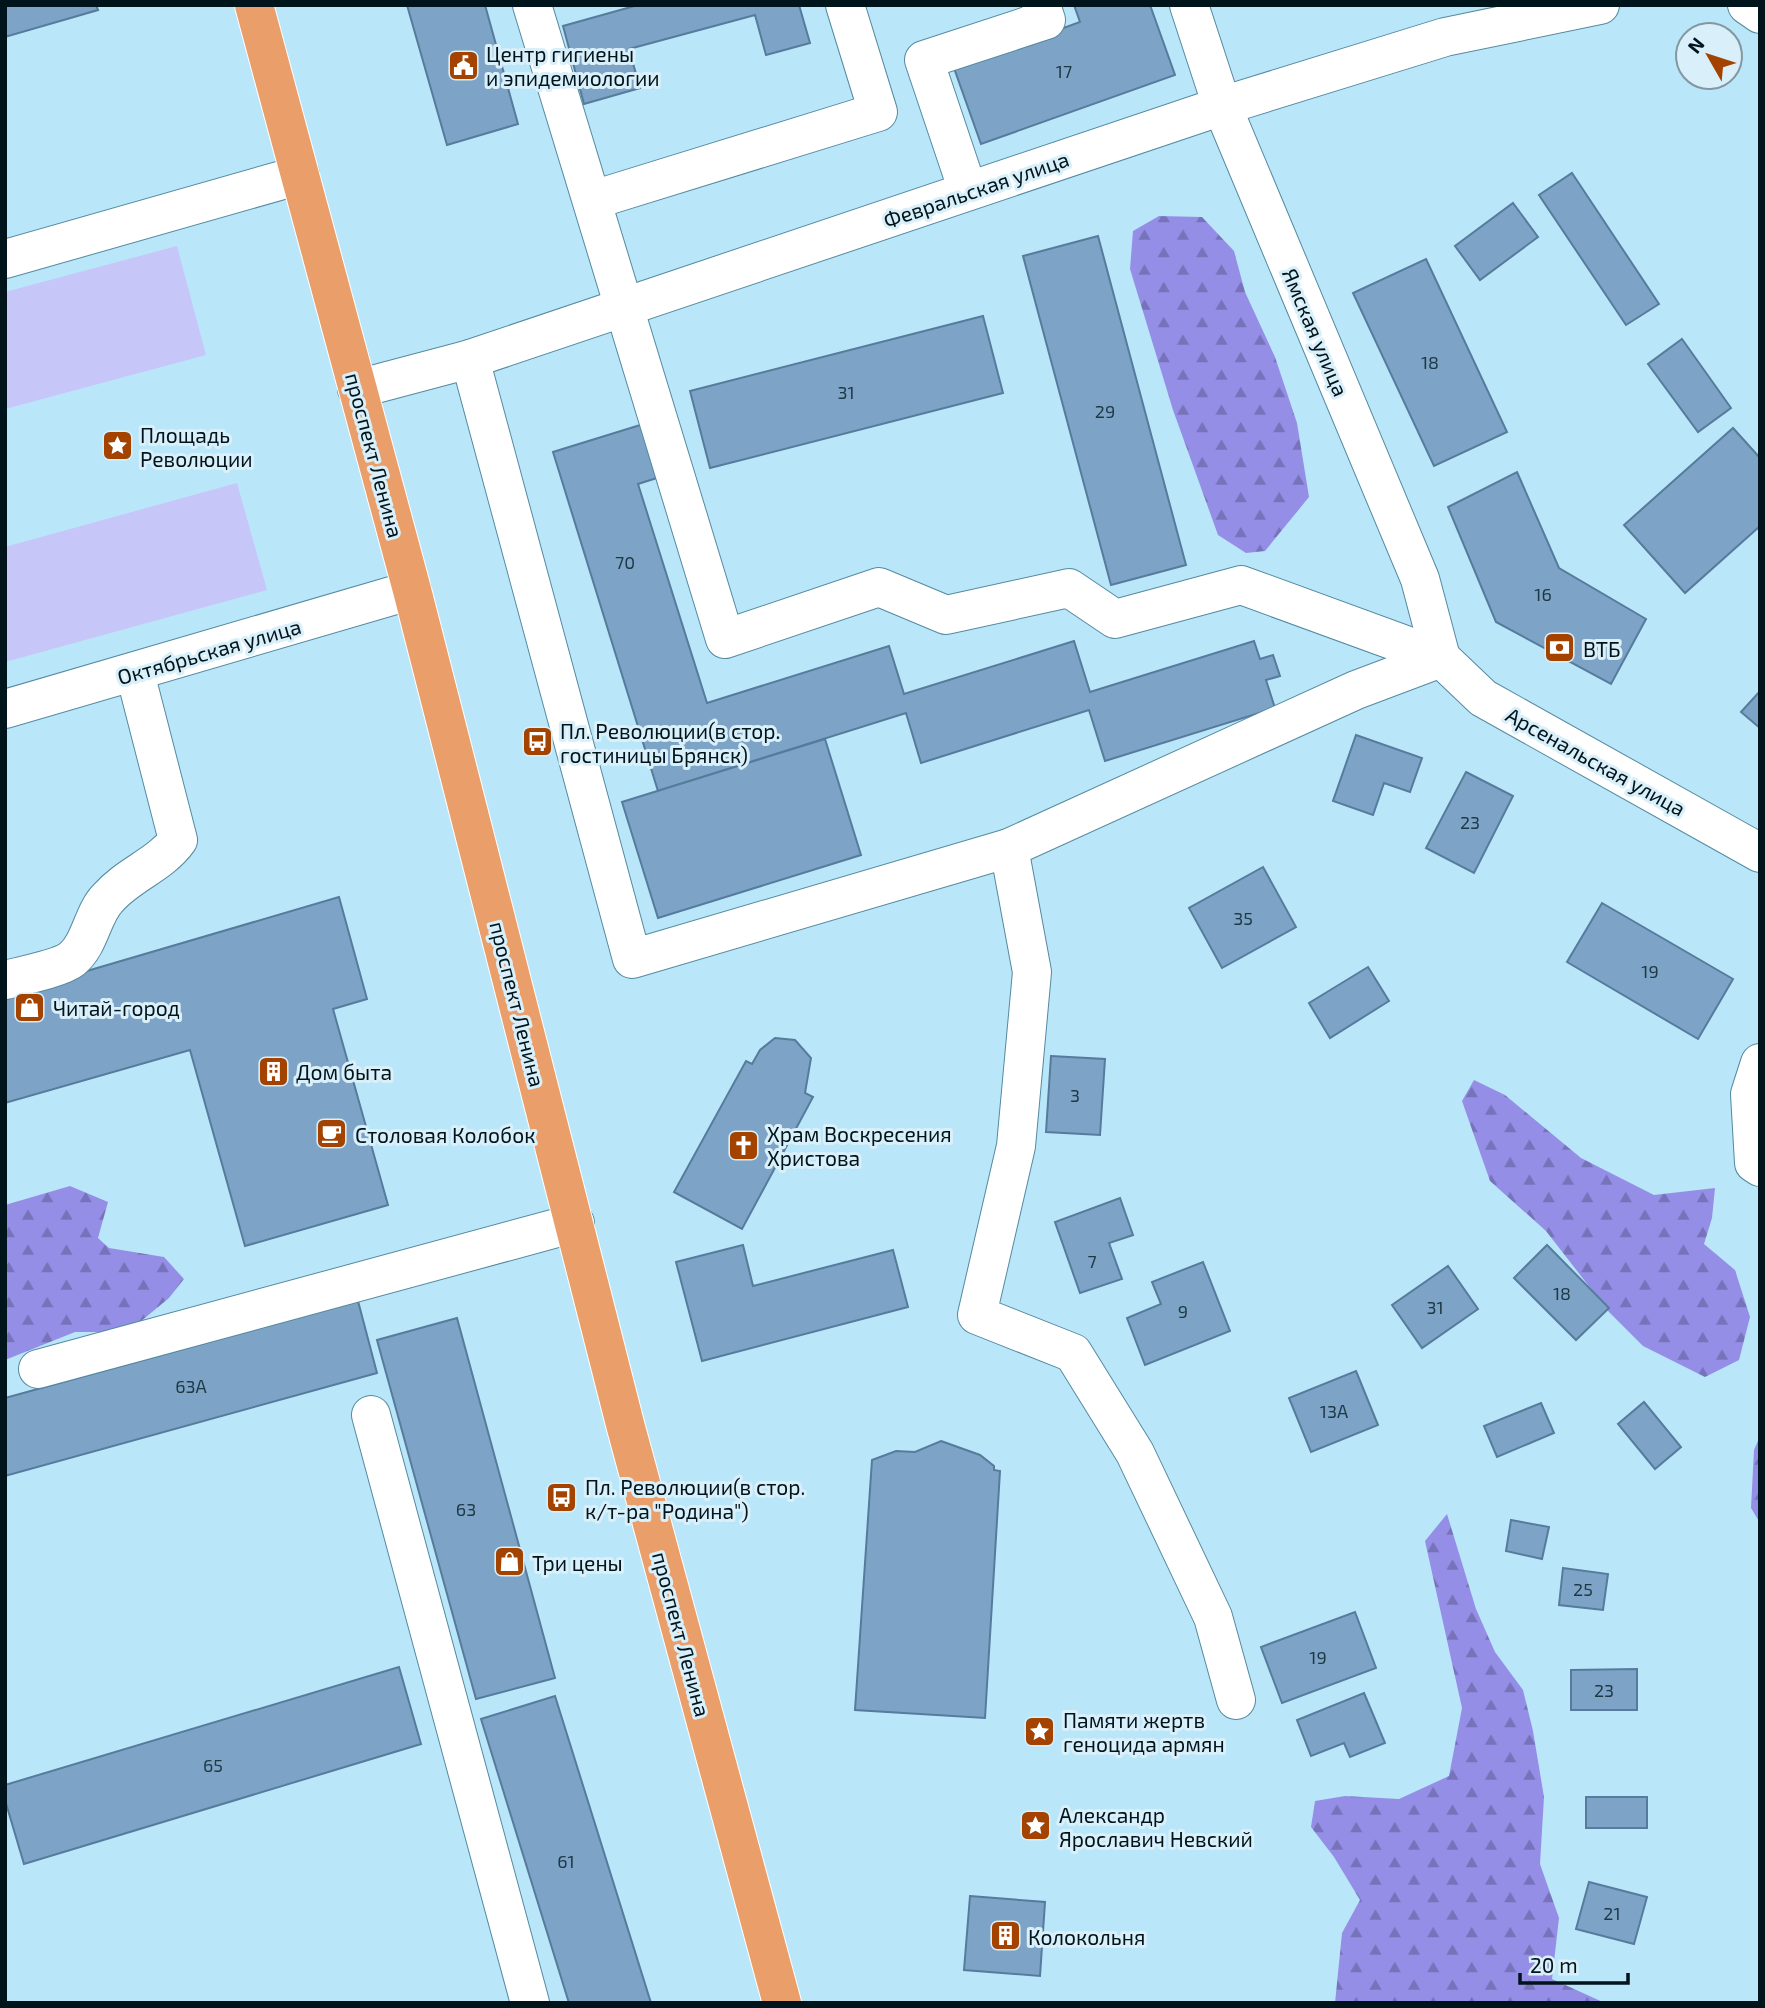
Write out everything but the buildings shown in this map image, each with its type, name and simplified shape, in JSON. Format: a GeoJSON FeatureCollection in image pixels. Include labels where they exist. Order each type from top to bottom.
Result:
{"type":"FeatureCollection","features":[{"type":"Feature","properties":{"kind":"main road","name":"проспект Ленина"},"geometry":{"type":"LineString","coordinates":[[254,5],[412,590],[625,1424],[782,2003]]}},
{"type":"Feature","properties":{"kind":"street"},"geometry":{"type":"LineString","coordinates":[[532,5],[725,639],[879,587],[946,615],[1069,588],[1115,620],[1241,586],[1441,658]]}},
{"type":"Feature","properties":{"kind":"street"},"geometry":{"type":"LineString","coordinates":[[593,200],[878,112],[845,5]]}},
{"type":"Feature","properties":{"kind":"street"},"geometry":{"type":"LineString","coordinates":[[968,191],[924,60],[1046,20],[1041,5]]}},
{"type":"Feature","properties":{"kind":"street","name":"Ямская улица"},"geometry":{"type":"LineString","coordinates":[[1189,5],[1222,106],[1420,579],[1441,658]]}},
{"type":"Feature","properties":{"kind":"street","name":"Февральская улица"},"geometry":{"type":"LineString","coordinates":[[357,388],[470,359],[1222,106],[1445,37],[1600,5]]}},
{"type":"Feature","properties":{"kind":"street"},"geometry":{"type":"LineString","coordinates":[[1747,5],[1760,14]]}},
{"type":"Feature","properties":{"kind":"street"},"geometry":{"type":"LineString","coordinates":[[5,259],[300,175]]}},
{"type":"Feature","properties":{"kind":"street"},"geometry":{"type":"LineString","coordinates":[[470,359],[632,959],[1009,848],[1356,690],[1441,658]]}},
{"type":"Feature","properties":{"kind":"street","name":"Октябрьская улица"},"geometry":{"type":"LineString","coordinates":[[5,709],[412,590]]}},
{"type":"Feature","properties":{"kind":"street","name":"Арсенальская улица"},"geometry":{"type":"LineString","coordinates":[[1441,658],[1483,698],[1760,853]]}},
{"type":"Feature","properties":{"kind":"street"},"geometry":{"type":"LineString","coordinates":[[5,981],[72,960],[91,932],[106,899],[146,866],[166,857],[178,840],[135,673]]}},
{"type":"Feature","properties":{"kind":"street"},"geometry":{"type":"LineString","coordinates":[[1009,848],[1032,972],[1016,1146],[977,1315],[1073,1353],[1135,1453],[1213,1617],[1236,1700]]}},
{"type":"Feature","properties":{"kind":"street"},"geometry":{"type":"LineString","coordinates":[[1760,1063],[1750,1094],[1754,1163],[1760,1167]]}},
{"type":"Feature","properties":{"kind":"street"},"geometry":{"type":"LineString","coordinates":[[38,1369],[575,1223]]}},
{"type":"Feature","properties":{"kind":"street"},"geometry":{"type":"LineString","coordinates":[[371,1415],[530,2003]]}},
{"type":"Feature","properties":{"kind":"shaded area"},"geometry":{"type":"Polygon","coordinates":[[[177,246],[206,355],[5,409],[5,292],[177,246]]]}},
{"type":"Feature","properties":{"kind":"shaded area"},"geometry":{"type":"Polygon","coordinates":[[[237,483],[267,590],[5,662],[5,547],[237,483]]]}},
{"type":"Feature","properties":{"kind":"green space"},"geometry":{"type":"Polygon","coordinates":[[[1159,216],[1202,217],[1234,251],[1245,292],[1275,357],[1297,423],[1309,497],[1265,551],[1246,553],[1218,535],[1173,410],[1130,269],[1133,231],[1159,216]]]}},
{"type":"Feature","properties":{"kind":"green space"},"geometry":{"type":"Polygon","coordinates":[[[1474,1080],[1505,1095],[1581,1158],[1654,1195],[1715,1188],[1712,1218],[1704,1244],[1735,1270],[1750,1317],[1739,1360],[1705,1377],[1643,1346],[1609,1312],[1546,1231],[1490,1181],[1462,1101],[1474,1080]]]}},
{"type":"Feature","properties":{"kind":"green space"},"geometry":{"type":"Polygon","coordinates":[[[70,1186],[108,1202],[98,1238],[109,1248],[164,1257],[184,1279],[169,1298],[140,1322],[117,1332],[75,1332],[5,1360],[5,1205],[70,1186]]]}},
{"type":"Feature","properties":{"kind":"green space"},"geometry":{"type":"Polygon","coordinates":[[[1760,1436],[1760,1523],[1751,1508],[1754,1450],[1760,1436]]]}},
{"type":"Feature","properties":{"kind":"green space"},"geometry":{"type":"Polygon","coordinates":[[[1447,1514],[1476,1609],[1495,1652],[1523,1690],[1533,1731],[1544,1797],[1540,1864],[1559,1918],[1552,1979],[1605,2003],[1335,2003],[1342,1933],[1360,1900],[1334,1857],[1311,1827],[1315,1801],[1345,1796],[1399,1799],[1449,1776],[1462,1708],[1425,1541],[1447,1514]]]}},
{"type":"Feature","properties":{"kind":"place","name":"Центр гигиены и эпидемиологии"},"geometry":{"type":"Point","coordinates":[463,65]}},
{"type":"Feature","properties":{"kind":"place","name":"Площадь Революции"},"geometry":{"type":"Point","coordinates":[117,446]}},
{"type":"Feature","properties":{"kind":"place","name":"ВТБ"},"geometry":{"type":"Point","coordinates":[1560,648]}},
{"type":"Feature","properties":{"kind":"place","name":"Пл. Революции(в стор. гостиницы Брянск)"},"geometry":{"type":"Point","coordinates":[537,742]}},
{"type":"Feature","properties":{"kind":"place","name":"Читай-город"},"geometry":{"type":"Point","coordinates":[30,1007]}},
{"type":"Feature","properties":{"kind":"place","name":"Дом быта"},"geometry":{"type":"Point","coordinates":[273,1071]}},
{"type":"Feature","properties":{"kind":"place","name":"Столовая Колобок"},"geometry":{"type":"Point","coordinates":[332,1134]}},
{"type":"Feature","properties":{"kind":"place","name":"Храм Воскресения Христова"},"geometry":{"type":"Point","coordinates":[744,1145]}},
{"type":"Feature","properties":{"kind":"place","name":"Пл. Революции(в стор. к/т-ра \"Родина\")"},"geometry":{"type":"Point","coordinates":[562,1498]}},
{"type":"Feature","properties":{"kind":"place","name":"Три цены"},"geometry":{"type":"Point","coordinates":[509,1562]}},
{"type":"Feature","properties":{"kind":"place","name":"Памяти жертв геноцида армян"},"geometry":{"type":"Point","coordinates":[1040,1731]}},
{"type":"Feature","properties":{"kind":"place","name":"Александр Ярославич Невский"},"geometry":{"type":"Point","coordinates":[1036,1826]}},
{"type":"Feature","properties":{"kind":"place","name":"Колокольня"},"geometry":{"type":"Point","coordinates":[1005,1936]}}]}
